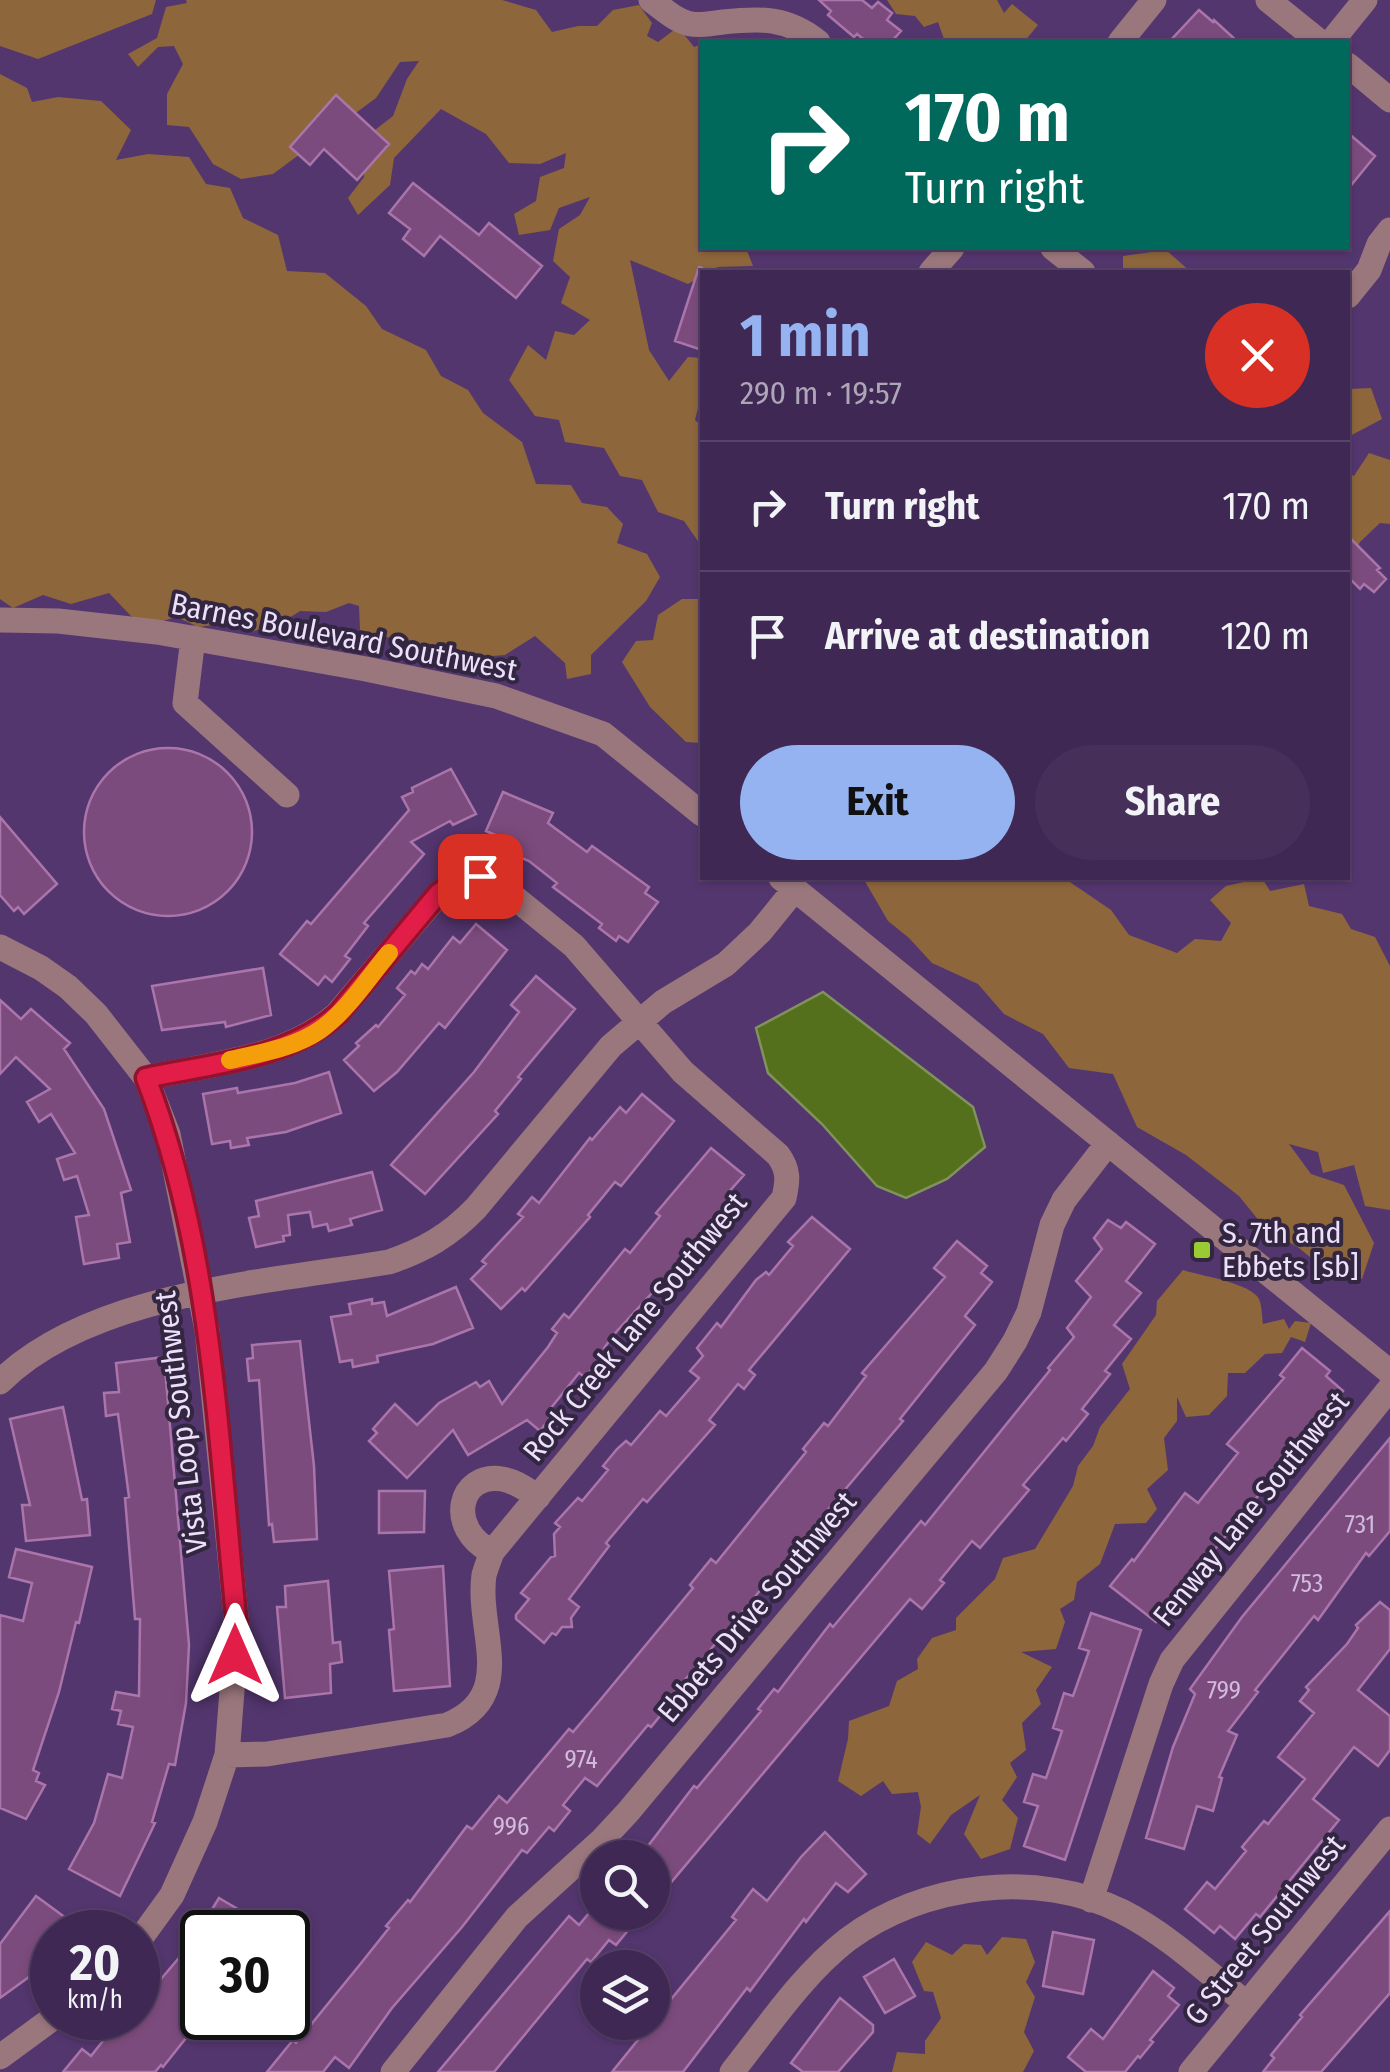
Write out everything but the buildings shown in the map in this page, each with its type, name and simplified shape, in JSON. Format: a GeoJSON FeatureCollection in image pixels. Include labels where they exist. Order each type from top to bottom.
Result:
{"type":"FeatureCollection","features":[{"type":"Feature","properties":{"kind":"street"},"geometry":{"type":"LineString","coordinates":[[652,0],[670,16],[692,24],[780,20],[801,28],[816,40]]}},
{"type":"Feature","properties":{"kind":"street"},"geometry":{"type":"LineString","coordinates":[[1122,40],[1154,0]]}},
{"type":"Feature","properties":{"kind":"street"},"geometry":{"type":"LineString","coordinates":[[1268,0],[1318,40]]}},
{"type":"Feature","properties":{"kind":"street"},"geometry":{"type":"LineString","coordinates":[[1334,40],[1365,0]]}},
{"type":"Feature","properties":{"kind":"street"},"geometry":{"type":"LineString","coordinates":[[1350,67],[1390,100]]}},
{"type":"Feature","properties":{"kind":"street"},"geometry":{"type":"LineString","coordinates":[[1350,294],[1369,270],[1379,244],[1390,230]]}},
{"type":"Feature","properties":{"kind":"street"},"geometry":{"type":"LineString","coordinates":[[933,270],[950,250]]}},
{"type":"Feature","properties":{"kind":"street"},"geometry":{"type":"LineString","coordinates":[[1056,250],[1080,270]]}},
{"type":"Feature","properties":{"kind":"street","name":"Barnes Boulevard Southwest"},"geometry":{"type":"LineString","coordinates":[[0,620],[58,621],[194,638],[496,696],[603,734],[700,812]]}},
{"type":"Feature","properties":{"kind":"street"},"geometry":{"type":"LineString","coordinates":[[194,638],[184,703],[287,795]]}},
{"type":"Feature","properties":{"kind":"street"},"geometry":{"type":"LineString","coordinates":[[146,1078],[282,1048],[319,1031],[338,1014],[438,894],[458,879],[480,876],[498,884],[574,946],[640,1021]]}},
{"type":"Feature","properties":{"kind":"street"},"geometry":{"type":"LineString","coordinates":[[0,1382],[64,1336],[158,1301],[388,1262],[425,1250],[454,1231],[476,1208],[611,1046],[663,1002],[726,964],[760,932],[788,883],[1390,1372]]}},
{"type":"Feature","properties":{"kind":"street","name":"Vista Loop Southwest"},"geometry":{"type":"LineString","coordinates":[[0,946],[68,987],[96,1014],[146,1078],[168,1134],[207,1330],[237,1626],[226,1755],[205,1822],[172,1895],[160,1912]]}},
{"type":"Feature","properties":{"kind":"street","name":"Rock Creek Lane Southwest"},"geometry":{"type":"LineString","coordinates":[[538,1497],[518,1484],[495,1478],[477,1484],[462,1511],[463,1525],[473,1541],[492,1552],[538,1497],[784,1198],[788,1182],[786,1167],[778,1156],[683,1072],[640,1021]]}},
{"type":"Feature","properties":{"kind":"street","name":"Ebbets Drive Southwest"},"geometry":{"type":"LineString","coordinates":[[392,2072],[517,1917],[628,1812],[996,1371],[1029,1312],[1052,1225],[1064,1200],[1108,1142]]}},
{"type":"Feature","properties":{"kind":"street","name":"Fenway Lane Southwest"},"geometry":{"type":"LineString","coordinates":[[1090,1900],[1172,1660],[1390,1388]]}},
{"type":"Feature","properties":{"kind":"street"},"geometry":{"type":"LineString","coordinates":[[226,1755],[267,1754],[447,1725],[464,1718],[478,1705],[488,1686],[484,1575],[492,1552]]}},
{"type":"Feature","properties":{"kind":"street","name":"G Street Southwest"},"geometry":{"type":"LineString","coordinates":[[1191,2072],[1388,1834]]}},
{"type":"Feature","properties":{"kind":"street"},"geometry":{"type":"LineString","coordinates":[[732,2072],[821,1964],[848,1940],[885,1917],[947,1894],[988,1888],[1059,1892],[1121,1911],[1154,1930],[1246,2003]]}},
{"type":"Feature","properties":{"kind":"street"},"geometry":{"type":"LineString","coordinates":[[0,2057],[30,2035]]}},
{"type":"Feature","properties":{"kind":"shaded area"},"geometry":{"type":"Polygon","coordinates":[[[0,0],[156,0],[152,14],[38,59],[0,46],[0,0]]]}},
{"type":"Feature","properties":{"kind":"shaded area"},"geometry":{"type":"Polygon","coordinates":[[[186,0],[502,0],[536,10],[552,32],[597,26],[613,10],[639,5],[652,23],[647,36],[658,42],[678,27],[694,47],[700,45],[700,250],[747,250],[753,266],[700,270],[700,277],[688,284],[630,260],[649,350],[669,381],[688,357],[700,358],[700,401],[695,420],[700,424],[700,544],[684,521],[658,512],[642,480],[620,476],[604,448],[565,442],[559,420],[535,416],[509,380],[528,345],[546,360],[555,331],[574,335],[590,320],[561,303],[570,277],[553,261],[559,229],[580,215],[590,197],[559,208],[550,230],[519,235],[514,214],[536,201],[540,177],[564,168],[566,153],[540,164],[509,163],[486,134],[441,109],[394,158],[390,185],[358,215],[348,198],[364,177],[366,137],[393,116],[407,79],[419,61],[400,62],[376,98],[273,174],[241,179],[213,164],[189,127],[167,125],[167,94],[183,64],[174,46],[158,47],[138,67],[128,54],[157,38],[166,7],[187,3],[186,0]]]}},
{"type":"Feature","properties":{"kind":"shaded area"},"geometry":{"type":"Polygon","coordinates":[[[887,0],[997,0],[1004,13],[1012,4],[1038,25],[1026,40],[944,40],[938,22],[924,27],[915,16],[896,14],[887,0]]]}},
{"type":"Feature","properties":{"kind":"shaded area"},"geometry":{"type":"Polygon","coordinates":[[[0,74],[27,88],[32,102],[58,97],[101,101],[131,130],[116,160],[148,154],[189,157],[206,184],[230,188],[243,218],[278,235],[287,271],[325,273],[366,306],[382,329],[426,350],[441,376],[468,390],[483,413],[522,442],[536,484],[571,485],[582,503],[607,507],[623,524],[617,543],[647,554],[660,577],[646,601],[591,655],[591,674],[567,679],[565,663],[535,636],[505,655],[468,658],[360,630],[359,606],[349,603],[326,612],[300,611],[281,623],[251,632],[226,623],[199,627],[176,617],[150,625],[131,616],[109,593],[71,604],[43,595],[13,608],[0,599],[0,74]]]}},
{"type":"Feature","properties":{"kind":"shaded area"},"geometry":{"type":"Polygon","coordinates":[[[1166,250],[1189,270],[1123,270],[1123,256],[1166,250]]]}},
{"type":"Feature","properties":{"kind":"shaded area"},"geometry":{"type":"Polygon","coordinates":[[[1371,388],[1382,419],[1350,436],[1350,389],[1371,388]]]}},
{"type":"Feature","properties":{"kind":"shaded area"},"geometry":{"type":"Polygon","coordinates":[[[1369,453],[1390,460],[1390,524],[1380,523],[1360,542],[1350,562],[1350,474],[1354,476],[1369,453]]]}},
{"type":"Feature","properties":{"kind":"shaded area"},"geometry":{"type":"Polygon","coordinates":[[[682,599],[700,599],[700,743],[686,742],[650,707],[622,662],[636,641],[653,640],[658,615],[682,599]]]}},
{"type":"Feature","properties":{"kind":"shaded area"},"geometry":{"type":"Polygon","coordinates":[[[864,880],[1067,880],[1111,910],[1129,935],[1177,953],[1195,939],[1221,941],[1231,923],[1210,900],[1226,886],[1263,880],[1270,891],[1304,884],[1309,906],[1342,914],[1351,929],[1375,937],[1390,966],[1390,1210],[1365,1206],[1354,1165],[1323,1173],[1318,1152],[1289,1144],[1311,1174],[1344,1185],[1374,1243],[1362,1279],[1332,1275],[1299,1248],[1264,1227],[1239,1196],[1186,1155],[1137,1127],[1113,1074],[1069,1068],[1043,1034],[1004,1014],[978,984],[932,963],[888,921],[864,880]]]}},
{"type":"Feature","properties":{"kind":"shaded area"},"geometry":{"type":"Polygon","coordinates":[[[823,992],[973,1107],[985,1147],[947,1179],[906,1198],[877,1186],[822,1124],[768,1073],[756,1028],[823,992]]]}},
{"type":"Feature","properties":{"kind":"shaded area"},"geometry":{"type":"Polygon","coordinates":[[[1183,1270],[1236,1284],[1254,1293],[1260,1302],[1263,1324],[1284,1319],[1289,1329],[1295,1321],[1311,1323],[1305,1342],[1291,1337],[1282,1353],[1265,1354],[1245,1373],[1228,1373],[1227,1396],[1209,1415],[1186,1417],[1177,1397],[1177,1421],[1164,1438],[1168,1470],[1147,1489],[1157,1509],[1146,1523],[1115,1524],[1100,1564],[1077,1582],[1074,1600],[1060,1609],[1065,1622],[1056,1649],[1021,1652],[1052,1667],[1036,1690],[1041,1704],[1022,1723],[1026,1750],[1010,1763],[1017,1777],[1002,1800],[1018,1818],[1010,1849],[981,1859],[964,1834],[980,1795],[951,1815],[930,1844],[917,1834],[921,1807],[918,1792],[892,1794],[883,1781],[861,1796],[838,1781],[849,1721],[889,1706],[897,1681],[918,1669],[917,1659],[932,1638],[956,1630],[956,1618],[995,1579],[1003,1558],[1035,1549],[1073,1486],[1078,1466],[1093,1446],[1100,1427],[1130,1389],[1122,1364],[1156,1315],[1157,1301],[1183,1270]]]}},
{"type":"Feature","properties":{"kind":"shaded area"},"geometry":{"type":"Polygon","coordinates":[[[1002,1937],[1026,1939],[1035,1962],[1026,1982],[1035,1997],[1024,2032],[1034,2051],[1023,2072],[892,2072],[897,2052],[925,2054],[925,2041],[941,2018],[933,1992],[924,1991],[912,1962],[926,1942],[952,1955],[964,1944],[981,1945],[987,1955],[1002,1937]]]}},
{"type":"Feature","properties":{"kind":"slow traffic"},"geometry":{"type":"LineString","coordinates":[[230,1060],[282,1048],[319,1031],[389,953]]}},
{"type":"Feature","properties":{"kind":"place","name":"S. 7th and Ebbets [sb]"},"geometry":{"type":"Point","coordinates":[1202,1250]}},
{"type":"Feature","properties":{"kind":"route"},"geometry":{"type":"LineString","coordinates":[[235,1655],[237,1626],[207,1330],[168,1134],[146,1078],[282,1048],[319,1031],[338,1014],[438,894],[458,879],[480,876]]}}]}
